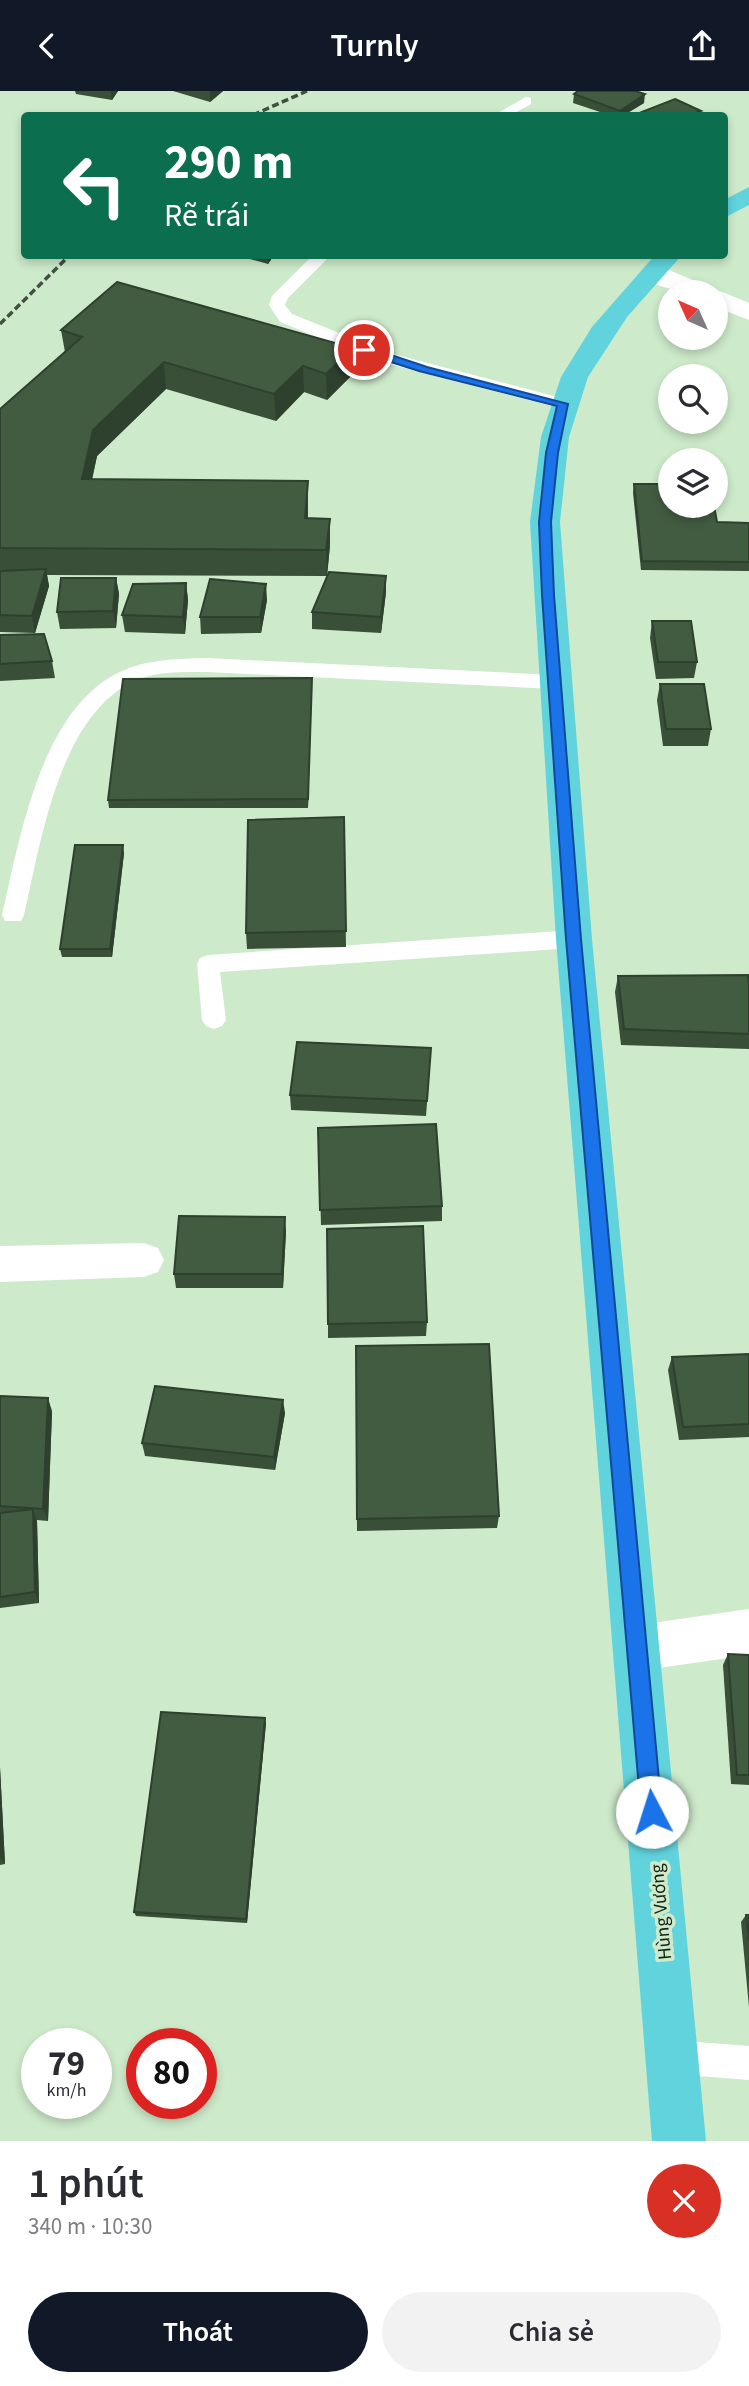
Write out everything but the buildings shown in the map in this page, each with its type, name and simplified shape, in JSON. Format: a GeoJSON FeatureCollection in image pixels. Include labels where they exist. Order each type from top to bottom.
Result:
{"type":"FeatureCollection","features":[{"type":"Feature","properties":{"kind":"highway"},"geometry":{"type":"LineString","coordinates":[[728,208],[749,194]]}},
{"type":"Feature","properties":{"kind":"highway","name":"Hùng Vương"},"geometry":{"type":"LineString","coordinates":[[662,264],[606,326],[583,362],[563,404],[552,453],[545,522],[554,682],[574,939],[680,2141]]}},
{"type":"Feature","properties":{"kind":"street"},"geometry":{"type":"LineString","coordinates":[[662,264],[685,280]]}},
{"type":"Feature","properties":{"kind":"street"},"geometry":{"type":"LineString","coordinates":[[728,303],[749,312]]}},
{"type":"Feature","properties":{"kind":"street"},"geometry":{"type":"LineString","coordinates":[[0,1264],[144,1260]]}},
{"type":"Feature","properties":{"kind":"street"},"geometry":{"type":"LineString","coordinates":[[638,1648],[749,1632]]}},
{"type":"Feature","properties":{"kind":"lane"},"geometry":{"type":"LineString","coordinates":[[506,112],[526,101]]}},
{"type":"Feature","properties":{"kind":"lane"},"geometry":{"type":"LineString","coordinates":[[319,259],[280,296],[277,305],[286,318],[383,357],[563,404]]}},
{"type":"Feature","properties":{"kind":"lane"},"geometry":{"type":"LineString","coordinates":[[13,915],[41,801],[64,747],[80,718],[107,689],[133,674],[148,670],[207,666],[554,682]]}},
{"type":"Feature","properties":{"kind":"lane"},"geometry":{"type":"LineString","coordinates":[[214,1020],[208,964],[574,939]]}},
{"type":"Feature","properties":{"kind":"lane"},"geometry":{"type":"LineString","coordinates":[[672,2057],[749,2063]]}},
{"type":"Feature","properties":{"kind":"railway"},"geometry":{"type":"LineString","coordinates":[[260,112],[307,91]]}},
{"type":"Feature","properties":{"kind":"railway"},"geometry":{"type":"LineString","coordinates":[[0,324],[66,259]]}},
{"type":"Feature","properties":{"kind":"route"},"geometry":{"type":"LineString","coordinates":[[364,350],[423,369],[563,404],[552,453],[545,522],[548,595],[574,939],[652,1812]]}}]}
